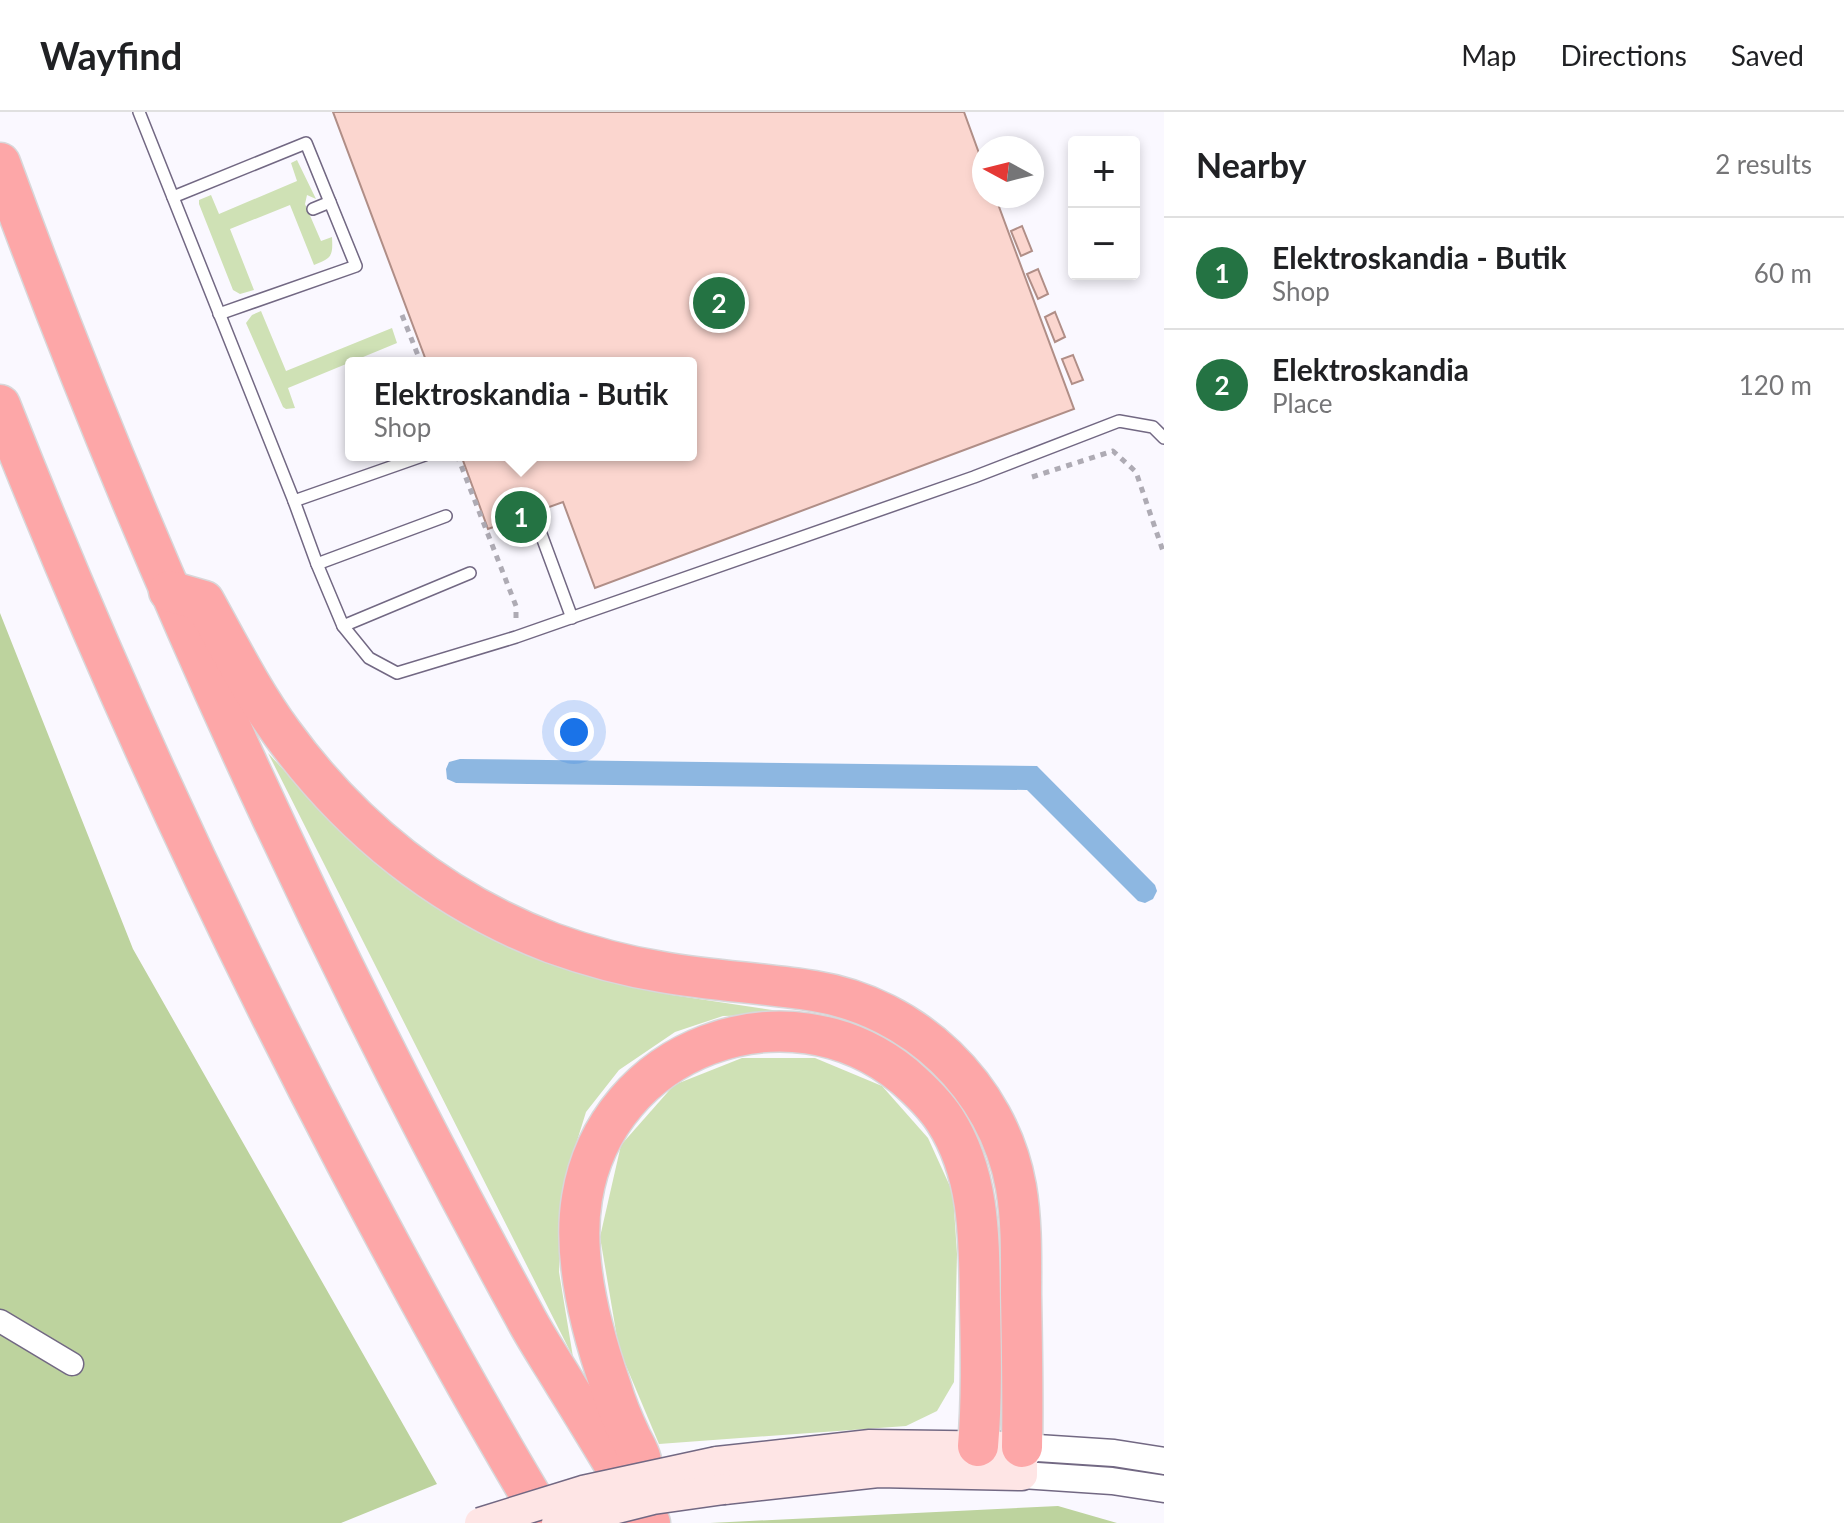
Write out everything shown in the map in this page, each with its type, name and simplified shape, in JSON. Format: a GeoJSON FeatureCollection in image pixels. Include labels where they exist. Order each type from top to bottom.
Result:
{"type":"FeatureCollection","features":[{"type":"Feature","properties":{"kind":"highway"},"geometry":{"type":"LineString","coordinates":[[0,163],[81,377],[169,591],[251,776],[384,1050],[526,1319],[645,1514]]}},
{"type":"Feature","properties":{"kind":"highway"},"geometry":{"type":"LineString","coordinates":[[0,405],[110,672],[239,951],[383,1232],[547,1523]]}},
{"type":"Feature","properties":{"kind":"highway"},"geometry":{"type":"LineString","coordinates":[[169,591],[204,601],[259,700],[329,792],[385,845],[448,891],[516,928],[588,955],[664,972],[816,991],[852,1000],[886,1014],[918,1033],[947,1057],[971,1084],[991,1116],[1006,1150],[1015,1185],[1020,1223],[1022,1461]]}},
{"type":"Feature","properties":{"kind":"highway"},"geometry":{"type":"LineString","coordinates":[[645,1514],[641,1460],[611,1389],[590,1315],[580,1237],[582,1198],[592,1160],[609,1124],[634,1093],[664,1066],[699,1047],[736,1035],[776,1030],[815,1034],[854,1045],[899,1072],[919,1089],[944,1120],[963,1155],[974,1193],[978,1232],[981,1340],[977,1459]]}},
{"type":"Feature","properties":{"kind":"highway"},"geometry":{"type":"LineString","coordinates":[[506,1453],[510,1523]]}},
{"type":"Feature","properties":{"kind":"main road"},"geometry":{"type":"LineString","coordinates":[[480,1523],[583,1491],[721,1476],[878,1472],[977,1459],[1022,1461]]}},
{"type":"Feature","properties":{"kind":"main road"},"geometry":{"type":"LineString","coordinates":[[557,1523],[653,1499],[721,1476]]}},
{"type":"Feature","properties":{"kind":"street"},"geometry":{"type":"LineString","coordinates":[[0,1321],[72,1364]]}},
{"type":"Feature","properties":{"kind":"street"},"geometry":{"type":"LineString","coordinates":[[1022,1461],[1114,1453],[1164,1461]]}},
{"type":"Feature","properties":{"kind":"street"},"geometry":{"type":"LineString","coordinates":[[1022,1461],[1164,1489]]}},
{"type":"Feature","properties":{"kind":"lane"},"geometry":{"type":"LineString","coordinates":[[139,112],[343,626],[369,658],[397,673],[572,618],[974,477],[1119,421],[1153,427],[1164,438]]}},
{"type":"Feature","properties":{"kind":"lane"},"geometry":{"type":"LineString","coordinates":[[173,197],[306,143],[356,266],[219,314]]}},
{"type":"Feature","properties":{"kind":"lane"},"geometry":{"type":"LineString","coordinates":[[313,209],[330,202]]}},
{"type":"Feature","properties":{"kind":"lane"},"geometry":{"type":"LineString","coordinates":[[294,501],[408,461]]}},
{"type":"Feature","properties":{"kind":"lane"},"geometry":{"type":"LineString","coordinates":[[317,564],[446,516]]}},
{"type":"Feature","properties":{"kind":"lane"},"geometry":{"type":"LineString","coordinates":[[538,526],[572,618]]}},
{"type":"Feature","properties":{"kind":"lane"},"geometry":{"type":"LineString","coordinates":[[343,626],[470,573]]}},
{"type":"Feature","properties":{"kind":"path"},"geometry":{"type":"LineString","coordinates":[[402,315],[419,357]]}},
{"type":"Feature","properties":{"kind":"green space"},"geometry":{"type":"Polygon","coordinates":[[[297,160],[316,199],[307,195],[305,204],[321,241],[332,237],[331,252],[328,258],[314,265],[290,205],[230,229],[254,290],[240,294],[233,290],[199,200],[211,195],[219,214],[297,181],[291,163],[297,160]]]}},
{"type":"Feature","properties":{"kind":"green space"},"geometry":{"type":"Polygon","coordinates":[[[261,311],[286,371],[392,328],[397,343],[363,357],[345,357],[345,364],[288,388],[295,408],[286,409],[246,323],[252,315],[261,311]]]}},
{"type":"Feature","properties":{"kind":"green space"},"geometry":{"type":"Polygon","coordinates":[[[0,613],[133,949],[437,1484],[341,1523],[0,1523],[0,613]]]}},
{"type":"Feature","properties":{"kind":"green space"},"geometry":{"type":"Polygon","coordinates":[[[268,753],[344,835],[402,881],[581,972],[672,995],[799,1014],[723,1016],[675,1032],[619,1070],[586,1112],[563,1186],[559,1272],[573,1357],[268,753]]]}},
{"type":"Feature","properties":{"kind":"green space"},"geometry":{"type":"Polygon","coordinates":[[[742,1058],[815,1058],[882,1086],[928,1138],[953,1193],[957,1254],[954,1382],[937,1411],[906,1426],[659,1444],[619,1349],[600,1237],[621,1145],[674,1085],[742,1058]]]}},
{"type":"Feature","properties":{"kind":"green space"},"geometry":{"type":"Polygon","coordinates":[[[1058,1506],[1117,1523],[710,1523],[1058,1506]]]}},
{"type":"Feature","properties":{"kind":"water"},"geometry":{"type":"Polygon","coordinates":[[[460,759],[1037,766],[1155,885],[1157,891],[1153,899],[1145,903],[1138,901],[1027,790],[456,783],[447,779],[446,769],[449,762],[460,759]]]}},
{"type":"Feature","properties":{"kind":"building"},"geometry":{"type":"Polygon","coordinates":[[[333,112],[964,112],[973,136],[972,208],[999,208],[1074,409],[595,588],[563,502],[488,529],[463,461],[697,461],[697,357],[425,357],[333,112]]]}},
{"type":"Feature","properties":{"kind":"building"},"geometry":{"type":"Polygon","coordinates":[[[1022,226],[1032,251],[1021,256],[1011,231],[1022,226]]]}},
{"type":"Feature","properties":{"kind":"building"},"geometry":{"type":"Polygon","coordinates":[[[1038,269],[1048,294],[1038,299],[1027,274],[1038,269]]]}},
{"type":"Feature","properties":{"kind":"building"},"geometry":{"type":"Polygon","coordinates":[[[1055,312],[1065,337],[1055,342],[1045,317],[1055,312]]]}},
{"type":"Feature","properties":{"kind":"building"},"geometry":{"type":"Polygon","coordinates":[[[1073,355],[1083,380],[1072,384],[1062,359],[1073,355]]]}},
{"type":"Feature","properties":{"kind":"place","name":"Elektroskandia"},"geometry":{"type":"Point","coordinates":[719,303]}},
{"type":"Feature","properties":{"kind":"place","name":"Elektroskandia - Butik"},"geometry":{"type":"Point","coordinates":[521,517]}}]}
